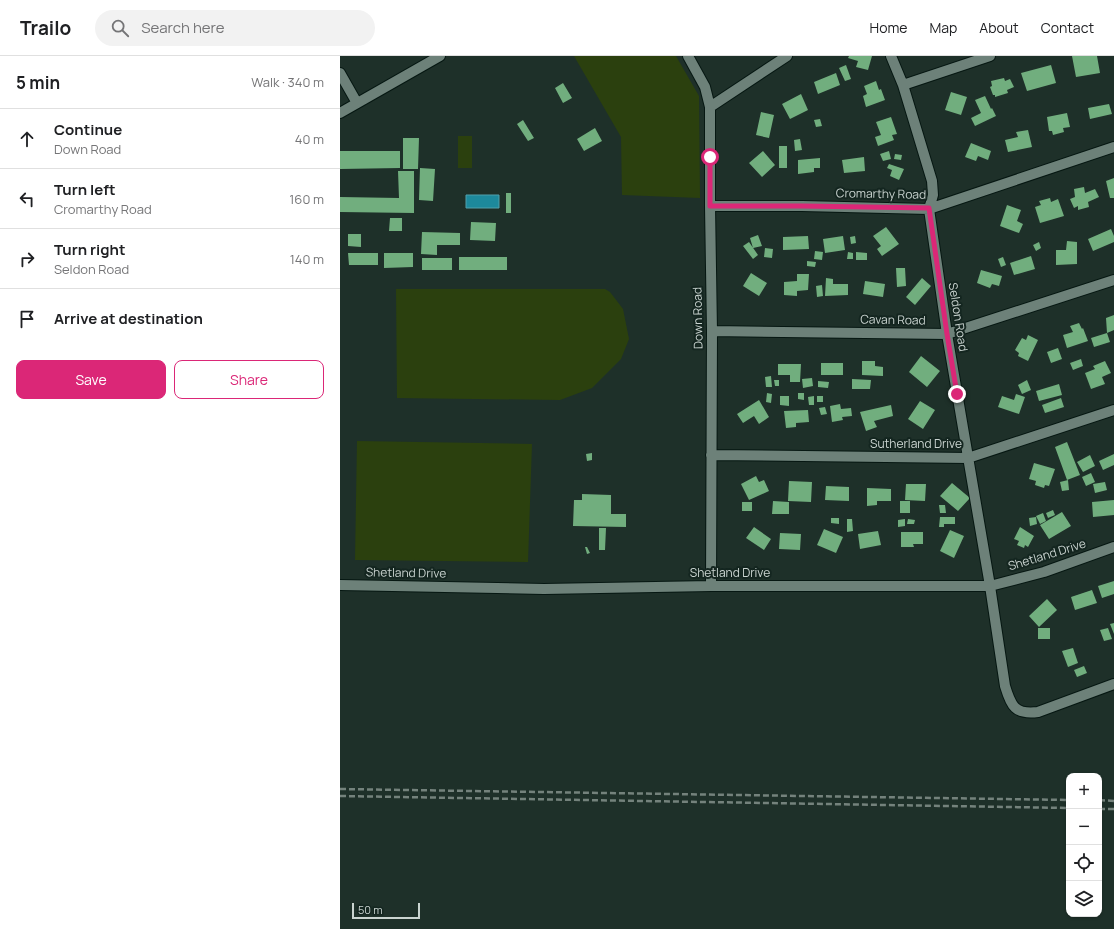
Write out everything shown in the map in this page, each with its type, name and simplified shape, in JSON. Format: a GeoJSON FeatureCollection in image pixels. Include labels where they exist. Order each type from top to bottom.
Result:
{"type":"FeatureCollection","features":[{"type":"Feature","properties":{"kind":"street"},"geometry":{"type":"LineString","coordinates":[[340,113],[440,56]]}},
{"type":"Feature","properties":{"kind":"street","name":"Down Road"},"geometry":{"type":"LineString","coordinates":[[688,56],[706,87],[710,107],[712,331],[711,586]]}},
{"type":"Feature","properties":{"kind":"street"},"geometry":{"type":"LineString","coordinates":[[710,107],[787,56]]}},
{"type":"Feature","properties":{"kind":"street","name":"Seldon Road"},"geometry":{"type":"LineString","coordinates":[[891,56],[903,85],[932,182],[933,195],[929,208],[947,334],[990,586],[1005,686],[1012,706],[1018,711],[1027,713],[1038,712],[1114,684]]}},
{"type":"Feature","properties":{"kind":"street"},"geometry":{"type":"LineString","coordinates":[[903,85],[990,56]]}},
{"type":"Feature","properties":{"kind":"street"},"geometry":{"type":"LineString","coordinates":[[340,73],[357,103]]}},
{"type":"Feature","properties":{"kind":"street","name":"Cromarthy Road"},"geometry":{"type":"LineString","coordinates":[[710,206],[929,208],[1114,147]]}},
{"type":"Feature","properties":{"kind":"street","name":"Cavan Road"},"geometry":{"type":"LineString","coordinates":[[712,331],[947,334],[1114,280]]}},
{"type":"Feature","properties":{"kind":"street","name":"Sutherland Drive"},"geometry":{"type":"LineString","coordinates":[[711,455],[968,458],[1114,410]]}},
{"type":"Feature","properties":{"kind":"street","name":"Shetland Drive"},"geometry":{"type":"LineString","coordinates":[[340,584],[544,589],[711,586],[990,586],[1044,572],[1114,547]]}},
{"type":"Feature","properties":{"kind":"green space"},"geometry":{"type":"Polygon","coordinates":[[[574,56],[676,56],[699,96],[700,198],[622,195],[621,137],[574,56]]]}},
{"type":"Feature","properties":{"kind":"green space"},"geometry":{"type":"Polygon","coordinates":[[[458,136],[472,136],[472,168],[458,168],[458,136]]]}},
{"type":"Feature","properties":{"kind":"green space"},"geometry":{"type":"Polygon","coordinates":[[[396,289],[605,289],[610,292],[623,309],[629,339],[621,359],[592,388],[560,400],[397,398],[396,289]]]}},
{"type":"Feature","properties":{"kind":"green space"},"geometry":{"type":"Polygon","coordinates":[[[357,441],[532,444],[528,562],[355,560],[357,441]]]}},
{"type":"Feature","properties":{"kind":"water"},"geometry":{"type":"Polygon","coordinates":[[[466,195],[499,195],[499,208],[466,208],[466,195]]]}},
{"type":"Feature","properties":{"kind":"building"},"geometry":{"type":"Polygon","coordinates":[[[849,56],[872,56],[868,70],[856,67],[858,61],[848,58],[849,56]]]}},
{"type":"Feature","properties":{"kind":"building"},"geometry":{"type":"Polygon","coordinates":[[[1072,56],[1097,56],[1100,73],[1076,77],[1072,56]]]}},
{"type":"Feature","properties":{"kind":"building"},"geometry":{"type":"Polygon","coordinates":[[[846,65],[851,79],[845,81],[839,68],[846,65]]]}},
{"type":"Feature","properties":{"kind":"building"},"geometry":{"type":"Polygon","coordinates":[[[1051,65],[1056,83],[1027,91],[1021,73],[1051,65]]]}},
{"type":"Feature","properties":{"kind":"building"},"geometry":{"type":"Polygon","coordinates":[[[836,73],[840,85],[818,94],[814,82],[836,73]]]}},
{"type":"Feature","properties":{"kind":"building"},"geometry":{"type":"Polygon","coordinates":[[[1004,78],[1005,81],[1010,79],[1014,87],[1007,90],[1008,93],[995,97],[990,87],[992,86],[991,81],[1004,78]]]}},
{"type":"Feature","properties":{"kind":"building"},"geometry":{"type":"Polygon","coordinates":[[[876,81],[885,100],[866,107],[863,96],[867,94],[864,86],[876,81]]]}},
{"type":"Feature","properties":{"kind":"building"},"geometry":{"type":"Polygon","coordinates":[[[563,83],[572,98],[563,103],[555,88],[563,83]]]}},
{"type":"Feature","properties":{"kind":"building"},"geometry":{"type":"Polygon","coordinates":[[[951,92],[967,97],[961,115],[945,110],[951,92]]]}},
{"type":"Feature","properties":{"kind":"building"},"geometry":{"type":"Polygon","coordinates":[[[801,94],[808,110],[790,119],[782,104],[801,94]]]}},
{"type":"Feature","properties":{"kind":"building"},"geometry":{"type":"Polygon","coordinates":[[[985,96],[996,116],[975,126],[971,118],[981,113],[975,100],[985,96]]]}},
{"type":"Feature","properties":{"kind":"building"},"geometry":{"type":"Polygon","coordinates":[[[1109,104],[1112,114],[1090,119],[1088,108],[1109,104]]]}},
{"type":"Feature","properties":{"kind":"building"},"geometry":{"type":"Polygon","coordinates":[[[761,112],[774,115],[769,138],[756,135],[761,112]]]}},
{"type":"Feature","properties":{"kind":"building"},"geometry":{"type":"Polygon","coordinates":[[[1067,113],[1070,127],[1063,128],[1064,132],[1053,135],[1052,131],[1049,131],[1047,117],[1067,113]]]}},
{"type":"Feature","properties":{"kind":"building"},"geometry":{"type":"Polygon","coordinates":[[[891,117],[897,134],[892,135],[894,140],[878,146],[875,137],[881,135],[876,122],[891,117]]]}},
{"type":"Feature","properties":{"kind":"building"},"geometry":{"type":"Polygon","coordinates":[[[820,119],[822,126],[816,127],[814,120],[820,119]]]}},
{"type":"Feature","properties":{"kind":"building"},"geometry":{"type":"Polygon","coordinates":[[[523,120],[534,138],[528,141],[517,124],[523,120]]]}},
{"type":"Feature","properties":{"kind":"building"},"geometry":{"type":"Polygon","coordinates":[[[595,128],[602,141],[584,151],[577,139],[595,128]]]}},
{"type":"Feature","properties":{"kind":"building"},"geometry":{"type":"Polygon","coordinates":[[[1028,130],[1032,147],[1008,152],[1005,140],[1018,137],[1016,132],[1028,130]]]}},
{"type":"Feature","properties":{"kind":"building"},"geometry":{"type":"Polygon","coordinates":[[[403,138],[419,138],[418,169],[403,169],[403,138]]]}},
{"type":"Feature","properties":{"kind":"building"},"geometry":{"type":"Polygon","coordinates":[[[800,139],[802,150],[795,151],[794,140],[800,139]]]}},
{"type":"Feature","properties":{"kind":"building"},"geometry":{"type":"Polygon","coordinates":[[[971,143],[991,151],[988,160],[978,156],[976,161],[965,157],[971,143]]]}},
{"type":"Feature","properties":{"kind":"building"},"geometry":{"type":"Polygon","coordinates":[[[779,146],[787,146],[787,168],[779,168],[779,146]]]}},
{"type":"Feature","properties":{"kind":"building"},"geometry":{"type":"Polygon","coordinates":[[[340,151],[400,151],[400,168],[340,169],[340,151]]]}},
{"type":"Feature","properties":{"kind":"building"},"geometry":{"type":"Polygon","coordinates":[[[763,151],[775,165],[762,177],[749,163],[763,151]]]}},
{"type":"Feature","properties":{"kind":"building"},"geometry":{"type":"Polygon","coordinates":[[[889,151],[891,159],[883,161],[880,154],[889,151]]]}},
{"type":"Feature","properties":{"kind":"building"},"geometry":{"type":"Polygon","coordinates":[[[895,154],[902,155],[901,160],[894,159],[895,154]]]}},
{"type":"Feature","properties":{"kind":"building"},"geometry":{"type":"Polygon","coordinates":[[[864,157],[865,171],[844,173],[842,160],[864,157]]]}},
{"type":"Feature","properties":{"kind":"building"},"geometry":{"type":"Polygon","coordinates":[[[820,158],[820,168],[814,168],[814,172],[798,174],[798,160],[820,158]]]}},
{"type":"Feature","properties":{"kind":"building"},"geometry":{"type":"Polygon","coordinates":[[[889,164],[904,169],[899,180],[890,176],[892,170],[887,168],[889,164]]]}},
{"type":"Feature","properties":{"kind":"building"},"geometry":{"type":"Polygon","coordinates":[[[420,168],[435,169],[433,201],[419,200],[420,168]]]}},
{"type":"Feature","properties":{"kind":"building"},"geometry":{"type":"Polygon","coordinates":[[[398,171],[414,171],[414,213],[340,212],[340,197],[399,198],[398,171]]]}},
{"type":"Feature","properties":{"kind":"building"},"geometry":{"type":"Polygon","coordinates":[[[1114,178],[1114,198],[1110,198],[1106,181],[1114,178]]]}},
{"type":"Feature","properties":{"kind":"building"},"geometry":{"type":"Polygon","coordinates":[[[1084,187],[1085,193],[1095,189],[1099,197],[1088,202],[1089,207],[1078,210],[1078,206],[1074,208],[1070,199],[1075,197],[1074,189],[1084,187]]]}},
{"type":"Feature","properties":{"kind":"building"},"geometry":{"type":"Polygon","coordinates":[[[506,193],[511,193],[511,213],[506,213],[506,193]]]}},
{"type":"Feature","properties":{"kind":"building"},"geometry":{"type":"Polygon","coordinates":[[[1050,198],[1051,202],[1058,199],[1064,216],[1040,223],[1035,207],[1041,205],[1039,201],[1050,198]]]}},
{"type":"Feature","properties":{"kind":"building"},"geometry":{"type":"Polygon","coordinates":[[[1007,205],[1021,210],[1017,221],[1023,224],[1019,233],[1000,226],[1007,205]]]}},
{"type":"Feature","properties":{"kind":"building"},"geometry":{"type":"Polygon","coordinates":[[[390,218],[402,218],[402,231],[389,231],[390,218]]]}},
{"type":"Feature","properties":{"kind":"building"},"geometry":{"type":"Polygon","coordinates":[[[471,222],[496,223],[495,241],[470,240],[471,222]]]}},
{"type":"Feature","properties":{"kind":"building"},"geometry":{"type":"Polygon","coordinates":[[[886,227],[899,244],[882,256],[877,249],[881,246],[873,236],[886,227]]]}},
{"type":"Feature","properties":{"kind":"building"},"geometry":{"type":"Polygon","coordinates":[[[1111,229],[1114,236],[1114,242],[1093,251],[1088,239],[1111,229]]]}},
{"type":"Feature","properties":{"kind":"building"},"geometry":{"type":"Polygon","coordinates":[[[422,232],[460,233],[460,245],[437,245],[437,255],[421,254],[422,232]]]}},
{"type":"Feature","properties":{"kind":"building"},"geometry":{"type":"Polygon","coordinates":[[[348,234],[361,234],[361,247],[348,246],[348,234]]]}},
{"type":"Feature","properties":{"kind":"building"},"geometry":{"type":"Polygon","coordinates":[[[758,235],[762,246],[753,248],[750,238],[758,235]]]}},
{"type":"Feature","properties":{"kind":"building"},"geometry":{"type":"Polygon","coordinates":[[[808,236],[809,249],[783,250],[783,237],[808,236]]]}},
{"type":"Feature","properties":{"kind":"building"},"geometry":{"type":"Polygon","coordinates":[[[843,236],[845,250],[825,253],[823,239],[843,236]]]}},
{"type":"Feature","properties":{"kind":"building"},"geometry":{"type":"Polygon","coordinates":[[[855,236],[856,243],[851,244],[850,237],[855,236]]]}},
{"type":"Feature","properties":{"kind":"building"},"geometry":{"type":"Polygon","coordinates":[[[1067,241],[1077,242],[1077,264],[1056,265],[1056,250],[1066,250],[1067,241]]]}},
{"type":"Feature","properties":{"kind":"building"},"geometry":{"type":"Polygon","coordinates":[[[749,242],[758,255],[753,259],[743,246],[749,242]]]}},
{"type":"Feature","properties":{"kind":"building"},"geometry":{"type":"Polygon","coordinates":[[[1039,242],[1041,248],[1036,251],[1033,245],[1039,242]]]}},
{"type":"Feature","properties":{"kind":"building"},"geometry":{"type":"Polygon","coordinates":[[[765,248],[773,249],[772,258],[764,257],[765,248]]]}},
{"type":"Feature","properties":{"kind":"building"},"geometry":{"type":"Polygon","coordinates":[[[815,251],[823,252],[822,260],[814,259],[815,251]]]}},
{"type":"Feature","properties":{"kind":"building"},"geometry":{"type":"Polygon","coordinates":[[[848,252],[853,253],[853,259],[847,259],[848,252]]]}},
{"type":"Feature","properties":{"kind":"building"},"geometry":{"type":"Polygon","coordinates":[[[856,252],[867,253],[867,260],[856,260],[856,252]]]}},
{"type":"Feature","properties":{"kind":"building"},"geometry":{"type":"Polygon","coordinates":[[[348,253],[378,253],[378,265],[349,265],[348,253]]]}},
{"type":"Feature","properties":{"kind":"building"},"geometry":{"type":"Polygon","coordinates":[[[384,253],[413,253],[413,267],[384,268],[384,253]]]}},
{"type":"Feature","properties":{"kind":"building"},"geometry":{"type":"Polygon","coordinates":[[[1031,256],[1035,269],[1014,275],[1010,263],[1031,256]]]}},
{"type":"Feature","properties":{"kind":"building"},"geometry":{"type":"Polygon","coordinates":[[[459,257],[507,257],[507,270],[459,270],[459,257]]]}},
{"type":"Feature","properties":{"kind":"building"},"geometry":{"type":"Polygon","coordinates":[[[1003,257],[1006,265],[1001,267],[998,259],[1003,257]]]}},
{"type":"Feature","properties":{"kind":"building"},"geometry":{"type":"Polygon","coordinates":[[[422,258],[452,258],[452,270],[422,270],[422,258]]]}},
{"type":"Feature","properties":{"kind":"building"},"geometry":{"type":"Polygon","coordinates":[[[807,261],[816,262],[815,267],[807,266],[807,261]]]}},
{"type":"Feature","properties":{"kind":"building"},"geometry":{"type":"Polygon","coordinates":[[[896,268],[905,268],[906,286],[897,287],[896,268]]]}},
{"type":"Feature","properties":{"kind":"building"},"geometry":{"type":"Polygon","coordinates":[[[981,270],[1002,276],[999,286],[992,284],[990,288],[977,283],[981,270]]]}},
{"type":"Feature","properties":{"kind":"building"},"geometry":{"type":"Polygon","coordinates":[[[751,273],[767,283],[759,296],[743,286],[751,273]]]}},
{"type":"Feature","properties":{"kind":"building"},"geometry":{"type":"Polygon","coordinates":[[[797,274],[809,274],[808,290],[797,291],[797,296],[784,295],[784,282],[797,281],[797,274]]]}},
{"type":"Feature","properties":{"kind":"building"},"geometry":{"type":"Polygon","coordinates":[[[826,278],[833,279],[833,284],[848,284],[848,295],[825,296],[826,278]]]}},
{"type":"Feature","properties":{"kind":"building"},"geometry":{"type":"Polygon","coordinates":[[[922,278],[931,286],[915,305],[906,297],[922,278]]]}},
{"type":"Feature","properties":{"kind":"building"},"geometry":{"type":"Polygon","coordinates":[[[865,281],[885,284],[883,297],[863,294],[865,281]]]}},
{"type":"Feature","properties":{"kind":"building"},"geometry":{"type":"Polygon","coordinates":[[[822,285],[823,296],[817,297],[816,286],[822,285]]]}},
{"type":"Feature","properties":{"kind":"building"},"geometry":{"type":"Polygon","coordinates":[[[1114,315],[1114,330],[1107,333],[1106,318],[1114,315]]]}},
{"type":"Feature","properties":{"kind":"building"},"geometry":{"type":"Polygon","coordinates":[[[1079,323],[1082,329],[1083,328],[1088,341],[1067,348],[1063,335],[1073,332],[1070,326],[1079,323]]]}},
{"type":"Feature","properties":{"kind":"building"},"geometry":{"type":"Polygon","coordinates":[[[1107,333],[1110,342],[1094,347],[1091,338],[1107,333]]]}},
{"type":"Feature","properties":{"kind":"building"},"geometry":{"type":"Polygon","coordinates":[[[1028,335],[1038,340],[1028,361],[1018,356],[1019,353],[1015,350],[1022,338],[1026,340],[1028,335]]]}},
{"type":"Feature","properties":{"kind":"building"},"geometry":{"type":"Polygon","coordinates":[[[1058,348],[1062,359],[1051,363],[1047,352],[1058,348]]]}},
{"type":"Feature","properties":{"kind":"building"},"geometry":{"type":"Polygon","coordinates":[[[921,356],[940,371],[927,387],[909,372],[921,356]]]}},
{"type":"Feature","properties":{"kind":"building"},"geometry":{"type":"Polygon","coordinates":[[[1081,359],[1083,366],[1073,370],[1070,363],[1081,359]]]}},
{"type":"Feature","properties":{"kind":"building"},"geometry":{"type":"Polygon","coordinates":[[[862,361],[875,361],[875,366],[883,367],[883,376],[862,375],[862,361]]]}},
{"type":"Feature","properties":{"kind":"building"},"geometry":{"type":"Polygon","coordinates":[[[1105,361],[1111,373],[1102,377],[1105,384],[1091,389],[1085,373],[1095,369],[1093,366],[1105,361]]]}},
{"type":"Feature","properties":{"kind":"building"},"geometry":{"type":"Polygon","coordinates":[[[821,363],[843,363],[843,375],[821,375],[821,363]]]}},
{"type":"Feature","properties":{"kind":"building"},"geometry":{"type":"Polygon","coordinates":[[[778,364],[801,364],[800,382],[790,382],[790,375],[778,375],[778,364]]]}},
{"type":"Feature","properties":{"kind":"building"},"geometry":{"type":"Polygon","coordinates":[[[771,376],[772,387],[766,387],[765,377],[771,376]]]}},
{"type":"Feature","properties":{"kind":"building"},"geometry":{"type":"Polygon","coordinates":[[[812,378],[813,386],[803,388],[802,379],[812,378]]]}},
{"type":"Feature","properties":{"kind":"building"},"geometry":{"type":"Polygon","coordinates":[[[852,379],[871,380],[870,389],[852,389],[852,379]]]}},
{"type":"Feature","properties":{"kind":"building"},"geometry":{"type":"Polygon","coordinates":[[[774,380],[779,380],[779,386],[775,386],[774,380]]]}},
{"type":"Feature","properties":{"kind":"building"},"geometry":{"type":"Polygon","coordinates":[[[1027,380],[1031,390],[1022,394],[1018,385],[1027,380]]]}},
{"type":"Feature","properties":{"kind":"building"},"geometry":{"type":"Polygon","coordinates":[[[818,381],[829,382],[828,388],[818,387],[818,381]]]}},
{"type":"Feature","properties":{"kind":"building"},"geometry":{"type":"Polygon","coordinates":[[[1059,384],[1062,395],[1039,401],[1036,391],[1059,384]]]}},
{"type":"Feature","properties":{"kind":"building"},"geometry":{"type":"Polygon","coordinates":[[[767,393],[772,394],[771,403],[766,402],[767,393]]]}},
{"type":"Feature","properties":{"kind":"building"},"geometry":{"type":"Polygon","coordinates":[[[798,393],[804,393],[804,400],[798,399],[798,393]]]}},
{"type":"Feature","properties":{"kind":"building"},"geometry":{"type":"Polygon","coordinates":[[[1016,394],[1025,397],[1019,414],[998,407],[1002,396],[1014,400],[1016,394]]]}},
{"type":"Feature","properties":{"kind":"building"},"geometry":{"type":"Polygon","coordinates":[[[780,396],[789,396],[789,406],[780,405],[780,396]]]}},
{"type":"Feature","properties":{"kind":"building"},"geometry":{"type":"Polygon","coordinates":[[[814,396],[814,405],[809,405],[808,397],[814,396]]]}},
{"type":"Feature","properties":{"kind":"building"},"geometry":{"type":"Polygon","coordinates":[[[817,396],[823,396],[823,402],[817,402],[817,396]]]}},
{"type":"Feature","properties":{"kind":"building"},"geometry":{"type":"Polygon","coordinates":[[[1061,398],[1064,407],[1045,413],[1042,405],[1061,398]]]}},
{"type":"Feature","properties":{"kind":"building"},"geometry":{"type":"Polygon","coordinates":[[[759,400],[769,417],[759,424],[754,416],[743,423],[737,414],[759,400]]]}},
{"type":"Feature","properties":{"kind":"building"},"geometry":{"type":"Polygon","coordinates":[[[920,401],[935,410],[923,429],[908,419],[920,401]]]}},
{"type":"Feature","properties":{"kind":"building"},"geometry":{"type":"Polygon","coordinates":[[[840,404],[841,409],[851,408],[852,416],[842,417],[843,420],[832,422],[830,406],[840,404]]]}},
{"type":"Feature","properties":{"kind":"building"},"geometry":{"type":"Polygon","coordinates":[[[891,405],[893,416],[874,421],[877,427],[866,431],[860,412],[891,405]]]}},
{"type":"Feature","properties":{"kind":"building"},"geometry":{"type":"Polygon","coordinates":[[[825,407],[827,414],[821,415],[819,408],[825,407]]]}},
{"type":"Feature","properties":{"kind":"building"},"geometry":{"type":"Polygon","coordinates":[[[808,410],[809,422],[796,423],[796,427],[786,428],[784,411],[808,410]]]}},
{"type":"Feature","properties":{"kind":"building"},"geometry":{"type":"Polygon","coordinates":[[[1067,442],[1080,475],[1067,480],[1055,447],[1067,442]]]}},
{"type":"Feature","properties":{"kind":"building"},"geometry":{"type":"Polygon","coordinates":[[[592,453],[592,460],[587,461],[586,454],[592,453]]]}},
{"type":"Feature","properties":{"kind":"building"},"geometry":{"type":"Polygon","coordinates":[[[1114,454],[1114,465],[1103,470],[1099,461],[1114,454]]]}},
{"type":"Feature","properties":{"kind":"building"},"geometry":{"type":"Polygon","coordinates":[[[1090,455],[1095,466],[1083,472],[1077,462],[1090,455]]]}},
{"type":"Feature","properties":{"kind":"building"},"geometry":{"type":"Polygon","coordinates":[[[1034,463],[1055,469],[1049,486],[1045,485],[1044,488],[1035,485],[1036,481],[1029,479],[1034,463]]]}},
{"type":"Feature","properties":{"kind":"building"},"geometry":{"type":"Polygon","coordinates":[[[1091,473],[1095,482],[1086,486],[1082,477],[1091,473]]]}},
{"type":"Feature","properties":{"kind":"building"},"geometry":{"type":"Polygon","coordinates":[[[756,476],[759,482],[764,480],[769,491],[749,500],[741,484],[756,476]]]}},
{"type":"Feature","properties":{"kind":"building"},"geometry":{"type":"Polygon","coordinates":[[[1068,480],[1069,490],[1062,491],[1060,482],[1068,480]]]}},
{"type":"Feature","properties":{"kind":"building"},"geometry":{"type":"Polygon","coordinates":[[[789,481],[812,482],[811,502],[788,501],[789,481]]]}},
{"type":"Feature","properties":{"kind":"building"},"geometry":{"type":"Polygon","coordinates":[[[1105,482],[1107,490],[1095,493],[1093,484],[1105,482]]]}},
{"type":"Feature","properties":{"kind":"building"},"geometry":{"type":"Polygon","coordinates":[[[952,483],[970,498],[958,511],[940,496],[952,483]]]}},
{"type":"Feature","properties":{"kind":"building"},"geometry":{"type":"Polygon","coordinates":[[[906,484],[926,484],[925,501],[905,500],[906,484]]]}},
{"type":"Feature","properties":{"kind":"building"},"geometry":{"type":"Polygon","coordinates":[[[826,486],[849,487],[849,501],[825,500],[826,486]]]}},
{"type":"Feature","properties":{"kind":"building"},"geometry":{"type":"Polygon","coordinates":[[[867,488],[891,489],[891,501],[877,501],[877,505],[867,506],[867,488]]]}},
{"type":"Feature","properties":{"kind":"building"},"geometry":{"type":"Polygon","coordinates":[[[582,494],[611,495],[611,514],[626,514],[626,527],[573,526],[574,500],[582,500],[582,494]]]}},
{"type":"Feature","properties":{"kind":"building"},"geometry":{"type":"Polygon","coordinates":[[[1114,500],[1114,515],[1093,517],[1092,502],[1114,500]]]}},
{"type":"Feature","properties":{"kind":"building"},"geometry":{"type":"Polygon","coordinates":[[[773,501],[789,502],[789,514],[772,514],[773,501]]]}},
{"type":"Feature","properties":{"kind":"building"},"geometry":{"type":"Polygon","coordinates":[[[900,501],[910,501],[910,513],[900,513],[900,501]]]}},
{"type":"Feature","properties":{"kind":"building"},"geometry":{"type":"Polygon","coordinates":[[[742,502],[752,502],[752,511],[742,511],[742,502]]]}},
{"type":"Feature","properties":{"kind":"building"},"geometry":{"type":"Polygon","coordinates":[[[939,505],[945,505],[946,513],[940,513],[939,505]]]}},
{"type":"Feature","properties":{"kind":"building"},"geometry":{"type":"Polygon","coordinates":[[[1053,510],[1055,515],[1048,518],[1046,513],[1053,510]]]}},
{"type":"Feature","properties":{"kind":"building"},"geometry":{"type":"Polygon","coordinates":[[[1062,512],[1071,526],[1049,539],[1040,525],[1062,512]]]}},
{"type":"Feature","properties":{"kind":"building"},"geometry":{"type":"Polygon","coordinates":[[[1043,513],[1046,521],[1040,524],[1036,516],[1043,513]]]}},
{"type":"Feature","properties":{"kind":"building"},"geometry":{"type":"Polygon","coordinates":[[[940,517],[955,517],[955,524],[944,524],[944,527],[939,527],[940,517]]]}},
{"type":"Feature","properties":{"kind":"building"},"geometry":{"type":"Polygon","coordinates":[[[1036,517],[1037,524],[1030,526],[1029,518],[1036,517]]]}},
{"type":"Feature","properties":{"kind":"building"},"geometry":{"type":"Polygon","coordinates":[[[831,518],[839,518],[839,524],[831,523],[831,518]]]}},
{"type":"Feature","properties":{"kind":"building"},"geometry":{"type":"Polygon","coordinates":[[[847,519],[852,519],[853,531],[847,532],[847,519]]]}},
{"type":"Feature","properties":{"kind":"building"},"geometry":{"type":"Polygon","coordinates":[[[905,519],[905,526],[898,527],[898,520],[905,519]]]}},
{"type":"Feature","properties":{"kind":"building"},"geometry":{"type":"Polygon","coordinates":[[[908,519],[915,520],[914,524],[907,524],[908,519]]]}},
{"type":"Feature","properties":{"kind":"building"},"geometry":{"type":"Polygon","coordinates":[[[754,527],[771,539],[764,550],[746,538],[754,527]]]}},
{"type":"Feature","properties":{"kind":"building"},"geometry":{"type":"Polygon","coordinates":[[[1020,527],[1034,536],[1028,547],[1025,545],[1024,548],[1017,545],[1019,541],[1014,539],[1020,527]]]}},
{"type":"Feature","properties":{"kind":"building"},"geometry":{"type":"Polygon","coordinates":[[[599,528],[606,528],[605,550],[599,550],[599,528]]]}},
{"type":"Feature","properties":{"kind":"building"},"geometry":{"type":"Polygon","coordinates":[[[824,529],[843,537],[836,553],[817,545],[824,529]]]}},
{"type":"Feature","properties":{"kind":"building"},"geometry":{"type":"Polygon","coordinates":[[[950,530],[964,536],[954,558],[940,551],[950,530]]]}},
{"type":"Feature","properties":{"kind":"building"},"geometry":{"type":"Polygon","coordinates":[[[878,531],[881,545],[860,549],[858,534],[878,531]]]}},
{"type":"Feature","properties":{"kind":"building"},"geometry":{"type":"Polygon","coordinates":[[[901,532],[923,532],[923,544],[913,544],[914,547],[901,547],[901,532]]]}},
{"type":"Feature","properties":{"kind":"building"},"geometry":{"type":"Polygon","coordinates":[[[780,533],[801,534],[800,550],[779,549],[780,533]]]}},
{"type":"Feature","properties":{"kind":"building"},"geometry":{"type":"Polygon","coordinates":[[[585,547],[587,547],[590,553],[587,554],[585,547]]]}},
{"type":"Feature","properties":{"kind":"building"},"geometry":{"type":"Polygon","coordinates":[[[1114,581],[1114,594],[1102,598],[1098,586],[1114,581]]]}},
{"type":"Feature","properties":{"kind":"building"},"geometry":{"type":"Polygon","coordinates":[[[1092,590],[1097,603],[1075,610],[1071,597],[1092,590]]]}},
{"type":"Feature","properties":{"kind":"building"},"geometry":{"type":"Polygon","coordinates":[[[1047,599],[1057,610],[1039,627],[1029,616],[1047,599]]]}},
{"type":"Feature","properties":{"kind":"building"},"geometry":{"type":"Polygon","coordinates":[[[1114,623],[1114,634],[1110,624],[1114,623]]]}},
{"type":"Feature","properties":{"kind":"building"},"geometry":{"type":"Polygon","coordinates":[[[1038,628],[1050,628],[1050,639],[1038,639],[1038,628]]]}},
{"type":"Feature","properties":{"kind":"building"},"geometry":{"type":"Polygon","coordinates":[[[1108,628],[1112,639],[1104,641],[1100,630],[1108,628]]]}},
{"type":"Feature","properties":{"kind":"building"},"geometry":{"type":"Polygon","coordinates":[[[1073,648],[1078,663],[1068,667],[1062,651],[1073,648]]]}},
{"type":"Feature","properties":{"kind":"building"},"geometry":{"type":"Polygon","coordinates":[[[1084,666],[1087,673],[1077,677],[1074,670],[1084,666]]]}},
{"type":"Feature","properties":{"kind":"railway"},"geometry":{"type":"LineString","coordinates":[[340,789],[1066,800]]}},
{"type":"Feature","properties":{"kind":"railway"},"geometry":{"type":"LineString","coordinates":[[340,796],[1066,808]]}},
{"type":"Feature","properties":{"kind":"railway"},"geometry":{"type":"LineString","coordinates":[[1102,800],[1114,801]]}},
{"type":"Feature","properties":{"kind":"railway"},"geometry":{"type":"LineString","coordinates":[[1102,809],[1114,809]]}},
{"type":"Feature","properties":{"kind":"route"},"geometry":{"type":"LineString","coordinates":[[710,157],[710,206],[857,206],[929,208],[957,394]]}}]}
